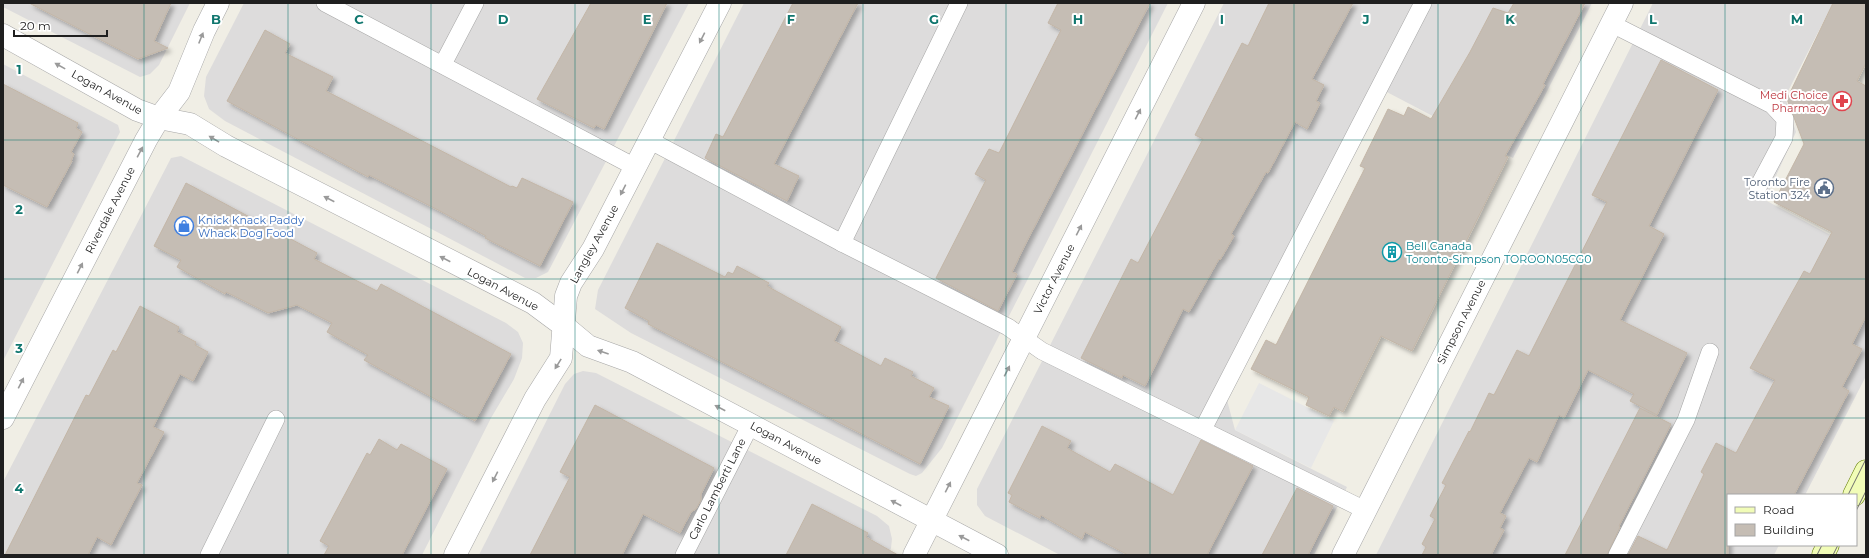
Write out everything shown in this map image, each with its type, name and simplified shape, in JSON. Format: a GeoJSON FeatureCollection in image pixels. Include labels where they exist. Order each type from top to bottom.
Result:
{"type":"FeatureCollection","features":[{"type":"Feature","properties":{"kind":"main road"},"geometry":{"type":"LineString","coordinates":[[1854,494],[1866,471]]}},
{"type":"Feature","properties":{"kind":"main road"},"geometry":{"type":"LineString","coordinates":[[1823,555],[1828,546]]}},
{"type":"Feature","properties":{"kind":"street","name":"Riverdale Avenue"},"geometry":{"type":"LineString","coordinates":[[3,418],[140,152],[159,118],[179,92],[204,31],[218,3]]}},
{"type":"Feature","properties":{"kind":"street","name":"Langley Avenue"},"geometry":{"type":"LineString","coordinates":[[456,555],[535,399],[561,358],[566,296],[571,283],[593,249],[720,3]]}},
{"type":"Feature","properties":{"kind":"street","name":"Victor Avenue"},"geometry":{"type":"LineString","coordinates":[[914,555],[1194,3]]}},
{"type":"Feature","properties":{"kind":"street","name":"Simpson Avenue"},"geometry":{"type":"LineString","coordinates":[[1343,555],[1622,3]]}},
{"type":"Feature","properties":{"kind":"street","name":"Logan Avenue"},"geometry":{"type":"LineString","coordinates":[[3,35],[137,110],[159,118],[190,124],[226,146],[533,303],[588,346],[632,362],[997,555]]}},
{"type":"Feature","properties":{"kind":"lane"},"geometry":{"type":"LineString","coordinates":[[325,3],[443,64],[635,167]]}},
{"type":"Feature","properties":{"kind":"lane"},"geometry":{"type":"LineString","coordinates":[[443,64],[475,3]]}},
{"type":"Feature","properties":{"kind":"lane"},"geometry":{"type":"LineString","coordinates":[[842,243],[959,3]]}},
{"type":"Feature","properties":{"kind":"lane"},"geometry":{"type":"LineString","coordinates":[[1203,429],[1423,3]]}},
{"type":"Feature","properties":{"kind":"lane"},"geometry":{"type":"LineString","coordinates":[[1612,24],[1772,105],[1785,119],[1784,138],[1758,187]]}},
{"type":"Feature","properties":{"kind":"lane"},"geometry":{"type":"LineString","coordinates":[[649,140],[842,243],[1008,327],[1042,351],[1366,510]]}},
{"type":"Feature","properties":{"kind":"lane"},"geometry":{"type":"LineString","coordinates":[[1617,555],[1686,420],[1710,352]]}},
{"type":"Feature","properties":{"kind":"lane"},"geometry":{"type":"LineString","coordinates":[[214,553],[276,420]]}},
{"type":"Feature","properties":{"kind":"lane","name":"Carlo Lamberti Lane"},"geometry":{"type":"LineString","coordinates":[[684,555],[751,424]]}},
{"type":"Feature","properties":{"kind":"shaded area"},"geometry":{"type":"Polygon","coordinates":[[[3,3],[190,3],[159,65],[150,74],[140,77],[3,7],[3,3]]]}},
{"type":"Feature","properties":{"kind":"shaded area"},"geometry":{"type":"Polygon","coordinates":[[[244,3],[689,3],[548,272],[536,278],[525,278],[225,121],[209,109],[204,96],[206,77],[244,3]]]}},
{"type":"Feature","properties":{"kind":"shaded area"},"geometry":{"type":"Polygon","coordinates":[[[744,3],[1168,3],[942,448],[922,473],[916,476],[631,333],[595,309],[598,290],[744,3]]]}},
{"type":"Feature","properties":{"kind":"shaded area"},"geometry":{"type":"Polygon","coordinates":[[[1224,3],[1592,3],[1513,158],[1383,90],[1227,400],[1235,430],[1347,487],[1314,555],[1060,555],[985,516],[977,505],[977,489],[1224,3]]]}},
{"type":"Feature","properties":{"kind":"shaded area"},"geometry":{"type":"Polygon","coordinates":[[[1653,3],[1833,3],[1785,97],[1796,132],[1765,200],[1866,254],[1866,376],[1806,494],[1727,494],[1727,546],[1778,546],[1774,555],[1376,555],[1653,3]]]}},
{"type":"Feature","properties":{"kind":"shaded area"},"geometry":{"type":"Polygon","coordinates":[[[3,64],[118,125],[120,132],[3,361],[3,64]]]}},
{"type":"Feature","properties":{"kind":"shaded area"},"geometry":{"type":"Polygon","coordinates":[[[181,156],[506,323],[518,332],[523,343],[522,358],[514,379],[491,418],[422,555],[3,555],[3,482],[171,158],[181,156]]]}},
{"type":"Feature","properties":{"kind":"shaded area"},"geometry":{"type":"Polygon","coordinates":[[[583,371],[596,373],[877,516],[889,526],[892,539],[891,548],[888,555],[479,555],[565,384],[574,374],[583,371]]]}},
{"type":"Feature","properties":{"kind":"shaded area"},"geometry":{"type":"Polygon","coordinates":[[[1259,383],[1334,421],[1311,468],[1235,430],[1259,383]]]}},
{"type":"Feature","properties":{"kind":"building"},"geometry":{"type":"Polygon","coordinates":[[[29,3],[171,3],[154,41],[168,48],[138,59],[29,3]]]}},
{"type":"Feature","properties":{"kind":"building"},"geometry":{"type":"Polygon","coordinates":[[[591,3],[667,3],[604,129],[596,125],[594,128],[537,99],[591,3]]]}},
{"type":"Feature","properties":{"kind":"building"},"geometry":{"type":"Polygon","coordinates":[[[793,3],[858,3],[774,164],[799,176],[787,201],[705,158],[716,134],[723,137],[793,3]]]}},
{"type":"Feature","properties":{"kind":"building"},"geometry":{"type":"Polygon","coordinates":[[[1058,3],[1150,3],[1025,245],[1012,272],[1017,274],[998,311],[936,278],[986,180],[975,174],[989,149],[999,153],[1061,30],[1048,23],[1058,3]]]}},
{"type":"Feature","properties":{"kind":"building"},"geometry":{"type":"Polygon","coordinates":[[[1269,3],[1353,3],[1312,79],[1324,85],[1316,101],[1320,103],[1307,129],[1295,122],[1268,173],[1266,172],[1231,234],[1234,236],[1189,312],[1183,309],[1145,386],[1123,375],[1122,378],[1081,358],[1131,259],[1138,263],[1203,139],[1195,135],[1242,43],[1248,46],[1269,3]]]}},
{"type":"Feature","properties":{"kind":"building","name":"Bell Canada Toronto-Simpson TOROON05CG0"},"geometry":{"type":"Polygon","coordinates":[[[1514,3],[1585,3],[1543,84],[1545,85],[1505,156],[1508,157],[1412,351],[1381,336],[1343,412],[1334,407],[1329,416],[1306,405],[1309,397],[1251,369],[1266,340],[1276,345],[1365,168],[1360,166],[1388,109],[1404,116],[1408,107],[1431,119],[1470,52],[1493,8],[1508,13],[1514,3]]]}},
{"type":"Feature","properties":{"kind":"building"},"geometry":{"type":"Polygon","coordinates":[[[1833,3],[1866,3],[1866,63],[1857,81],[1866,86],[1866,316],[1852,344],[1862,349],[1842,387],[1849,391],[1795,494],[1727,494],[1728,555],[1628,555],[1638,536],[1667,550],[1704,474],[1701,472],[1716,443],[1736,453],[1775,380],[1750,368],[1804,271],[1810,274],[1832,232],[1774,202],[1804,144],[1787,99],[1833,3]]]}},
{"type":"Feature","properties":{"kind":"building"},"geometry":{"type":"Polygon","coordinates":[[[265,30],[290,44],[285,53],[333,77],[326,91],[511,187],[517,188],[522,178],[573,202],[540,266],[485,238],[486,236],[438,210],[369,175],[368,177],[227,101],[265,30]]]}},
{"type":"Feature","properties":{"kind":"building"},"geometry":{"type":"Polygon","coordinates":[[[1661,60],[1718,90],[1649,226],[1664,234],[1620,320],[1687,353],[1657,415],[1630,401],[1634,394],[1588,370],[1564,418],[1559,415],[1537,462],[1529,458],[1500,513],[1506,516],[1500,528],[1504,530],[1491,555],[1422,555],[1426,547],[1422,544],[1435,519],[1430,516],[1446,485],[1442,483],[1469,431],[1470,432],[1489,393],[1494,395],[1517,350],[1529,356],[1607,202],[1592,195],[1661,60]]]}},
{"type":"Feature","properties":{"kind":"building"},"geometry":{"type":"Polygon","coordinates":[[[3,84],[78,123],[76,128],[82,132],[71,152],[74,154],[72,161],[47,207],[3,185],[3,84]]]}},
{"type":"Feature","properties":{"kind":"building"},"geometry":{"type":"Polygon","coordinates":[[[186,183],[317,253],[314,259],[377,291],[381,284],[511,354],[475,421],[364,360],[368,355],[327,332],[332,323],[297,305],[268,313],[226,292],[225,294],[177,267],[181,260],[154,246],[186,183]]]}},
{"type":"Feature","properties":{"kind":"building"},"geometry":{"type":"Polygon","coordinates":[[[657,243],[725,277],[728,272],[733,274],[737,266],[769,283],[767,286],[841,327],[834,341],[881,366],[885,358],[913,372],[911,376],[934,388],[929,397],[949,406],[920,464],[648,324],[649,321],[625,308],[657,243]]]}},
{"type":"Feature","properties":{"kind":"building"},"geometry":{"type":"Polygon","coordinates":[[[140,306],[179,327],[177,332],[196,342],[195,345],[208,352],[193,381],[180,374],[153,427],[164,432],[137,483],[142,485],[111,545],[97,537],[88,555],[5,555],[86,395],[89,396],[113,350],[116,352],[140,306]]]}},
{"type":"Feature","properties":{"kind":"building"},"geometry":{"type":"Polygon","coordinates":[[[595,405],[714,468],[701,494],[701,500],[696,509],[691,512],[680,533],[643,514],[622,555],[530,555],[570,477],[560,472],[595,405]]]}},
{"type":"Feature","properties":{"kind":"building"},"geometry":{"type":"Polygon","coordinates":[[[1640,408],[1671,424],[1619,526],[1620,527],[1607,555],[1565,555],[1640,408]]]}},
{"type":"Feature","properties":{"kind":"building"},"geometry":{"type":"Polygon","coordinates":[[[1042,426],[1071,441],[1067,448],[1110,472],[1115,464],[1173,495],[1201,440],[1253,466],[1207,555],[1128,555],[1085,532],[1082,539],[1041,515],[1040,518],[1009,502],[1012,495],[1008,493],[1042,426]]]}},
{"type":"Feature","properties":{"kind":"building"},"geometry":{"type":"Polygon","coordinates":[[[379,439],[397,450],[401,444],[447,469],[402,555],[324,555],[329,546],[320,541],[367,453],[370,455],[379,439]]]}},
{"type":"Feature","properties":{"kind":"building"},"geometry":{"type":"Polygon","coordinates":[[[1297,488],[1333,506],[1308,555],[1262,555],[1297,488]]]}},
{"type":"Feature","properties":{"kind":"building"},"geometry":{"type":"Polygon","coordinates":[[[812,504],[868,533],[866,537],[898,555],[786,555],[812,504]]]}},
{"type":"Feature","properties":{"kind":"tram line"},"geometry":{"type":"LineString","coordinates":[[1848,494],[1866,459]]}},
{"type":"Feature","properties":{"kind":"tram line"},"geometry":{"type":"LineString","coordinates":[[1857,509],[1866,491]]}},
{"type":"Feature","properties":{"kind":"tram line"},"geometry":{"type":"LineString","coordinates":[[1817,555],[1822,546]]}},
{"type":"Feature","properties":{"kind":"tram line"},"geometry":{"type":"LineString","coordinates":[[1833,555],[1838,546]]}},
{"type":"Feature","properties":{"kind":"place","name":"Medi Choice Pharmacy"},"geometry":{"type":"Point","coordinates":[1842,101]}},
{"type":"Feature","properties":{"kind":"place","name":"Toronto Fire Station 324"},"geometry":{"type":"Point","coordinates":[1824,188]}},
{"type":"Feature","properties":{"kind":"place","name":"Knick Knack Paddy Whack Dog Food"},"geometry":{"type":"Point","coordinates":[184,226]}},
{"type":"Feature","properties":{"kind":"place","name":"Bell Canada Toronto-Simpson TOROON05CG0"},"geometry":{"type":"Point","coordinates":[1392,252]}}]}
